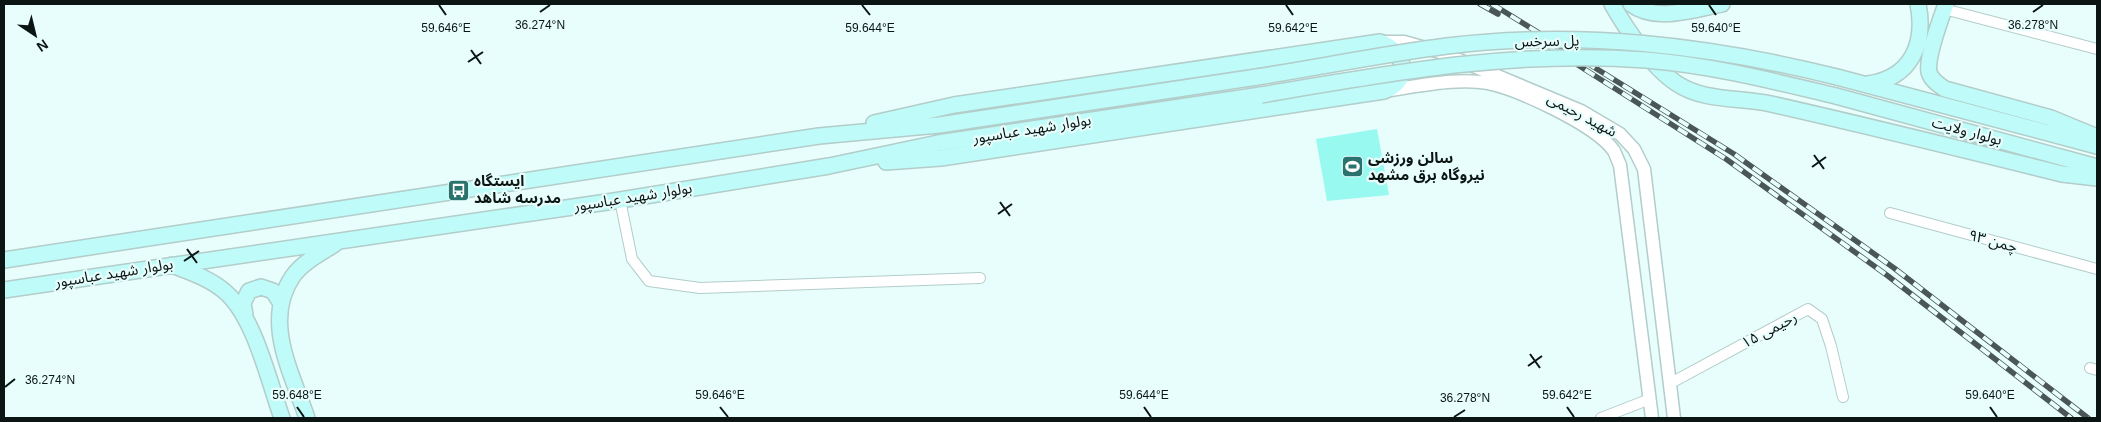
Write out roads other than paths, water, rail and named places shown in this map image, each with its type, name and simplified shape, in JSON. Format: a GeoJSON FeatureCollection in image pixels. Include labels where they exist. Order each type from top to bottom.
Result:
{"type":"FeatureCollection","features":[{"type":"Feature","properties":{"kind":"main road"},"geometry":{"type":"LineString","coordinates":[[1612,4],[1624,24],[1655,64],[1676,84],[1708,97],[1765,103],[2062,174],[2097,178]]}},
{"type":"Feature","properties":{"kind":"main road"},"geometry":{"type":"LineString","coordinates":[[1631,4],[1655,14],[1722,4]]}},
{"type":"Feature","properties":{"kind":"main road"},"geometry":{"type":"LineString","coordinates":[[1864,85],[1882,82],[1894,76],[1904,68],[1914,54],[1920,18],[1918,4]]}},
{"type":"Feature","properties":{"kind":"main road"},"geometry":{"type":"LineString","coordinates":[[1942,8],[1929,72],[1934,80],[1945,89],[2051,118],[2097,137]]}},
{"type":"Feature","properties":{"kind":"main road","name":"پل سرخس"},"geometry":{"type":"LineString","coordinates":[[1257,77],[1448,46],[1604,40],[1646,42],[1707,49],[1837,77]]}},
{"type":"Feature","properties":{"kind":"main road"},"geometry":{"type":"LineString","coordinates":[[819,136],[954,105],[1380,42],[1397,51],[1403,68],[1398,83],[1384,91],[941,158],[829,166]]}},
{"type":"Feature","properties":{"kind":"main road","name":"پل سرخس"},"geometry":{"type":"LineString","coordinates":[[1261,95],[1442,65],[1542,57],[1647,60],[1702,67],[1836,96]]}},
{"type":"Feature","properties":{"kind":"main road","name":"بولوار شهید عباسپور"},"geometry":{"type":"LineString","coordinates":[[4,260],[819,136],[939,125],[1257,77]]}},
{"type":"Feature","properties":{"kind":"main road","name":"بولوار ولایت"},"geometry":{"type":"LineString","coordinates":[[1837,77],[2097,146]]}},
{"type":"Feature","properties":{"kind":"main road","name":"بولوار شهید عباسپور"},"geometry":{"type":"LineString","coordinates":[[4,290],[171,264],[338,242],[620,200],[829,166],[938,143],[1261,95]]}},
{"type":"Feature","properties":{"kind":"main road","name":"بولوار ولایت"},"geometry":{"type":"LineString","coordinates":[[1836,96],[2097,167]]}},
{"type":"Feature","properties":{"kind":"main road"},"geometry":{"type":"LineString","coordinates":[[307,418],[282,346],[279,324],[280,302],[293,276],[308,262],[338,242]]}},
{"type":"Feature","properties":{"kind":"main road"},"geometry":{"type":"LineString","coordinates":[[171,264],[206,278],[225,291],[245,316]]}},
{"type":"Feature","properties":{"kind":"main road"},"geometry":{"type":"LineString","coordinates":[[280,302],[273,291],[261,287],[249,292],[243,303],[245,316],[282,418]]}},
{"type":"Feature","properties":{"kind":"street"},"geometry":{"type":"LineString","coordinates":[[1942,8],[2097,49]]}},
{"type":"Feature","properties":{"kind":"street","name":"شهید رحیمی"},"geometry":{"type":"LineString","coordinates":[[1380,42],[1404,42],[1440,52],[1582,111],[1620,134],[1634,149],[1644,169],[1674,418]]}},
{"type":"Feature","properties":{"kind":"street","name":"شهید رحیمی"},"geometry":{"type":"LineString","coordinates":[[1384,91],[1446,83],[1487,82],[1533,99],[1577,121],[1605,142],[1614,152],[1620,165],[1652,418]]}},
{"type":"Feature","properties":{"kind":"street"},"geometry":{"type":"LineString","coordinates":[[620,200],[632,259],[649,281],[700,288],[980,278]]}},
{"type":"Feature","properties":{"kind":"street","name":"چمن ۹۳"},"geometry":{"type":"LineString","coordinates":[[1890,213],[2097,269]]}},
{"type":"Feature","properties":{"kind":"street"},"geometry":{"type":"LineString","coordinates":[[1638,305],[1660,303]]}},
{"type":"Feature","properties":{"kind":"street","name":"رحیمی ۱۵"},"geometry":{"type":"LineString","coordinates":[[1669,384],[1808,309],[1822,319],[1831,346],[1843,397]]}},
{"type":"Feature","properties":{"kind":"street"},"geometry":{"type":"LineString","coordinates":[[1600,418],[1650,399]]}},
{"type":"Feature","properties":{"kind":"railway"},"geometry":{"type":"LineString","coordinates":[[1480,4],[1498,14]]}},
{"type":"Feature","properties":{"kind":"railway"},"geometry":{"type":"LineString","coordinates":[[1492,4],[1734,154],[1894,268],[2088,418]]}},
{"type":"Feature","properties":{"kind":"railway"},"geometry":{"type":"LineString","coordinates":[[1548,46],[1726,159],[1888,276],[2071,418]]}},
{"type":"Feature","properties":{"kind":"place","name":"سالن ورزشی نیروگاه برق مشهد"},"geometry":{"type":"Point","coordinates":[1352,167]}},
{"type":"Feature","properties":{"kind":"place","name":"ایستگاه مدرسه شاهد"},"geometry":{"type":"Point","coordinates":[458,190]}}]}
